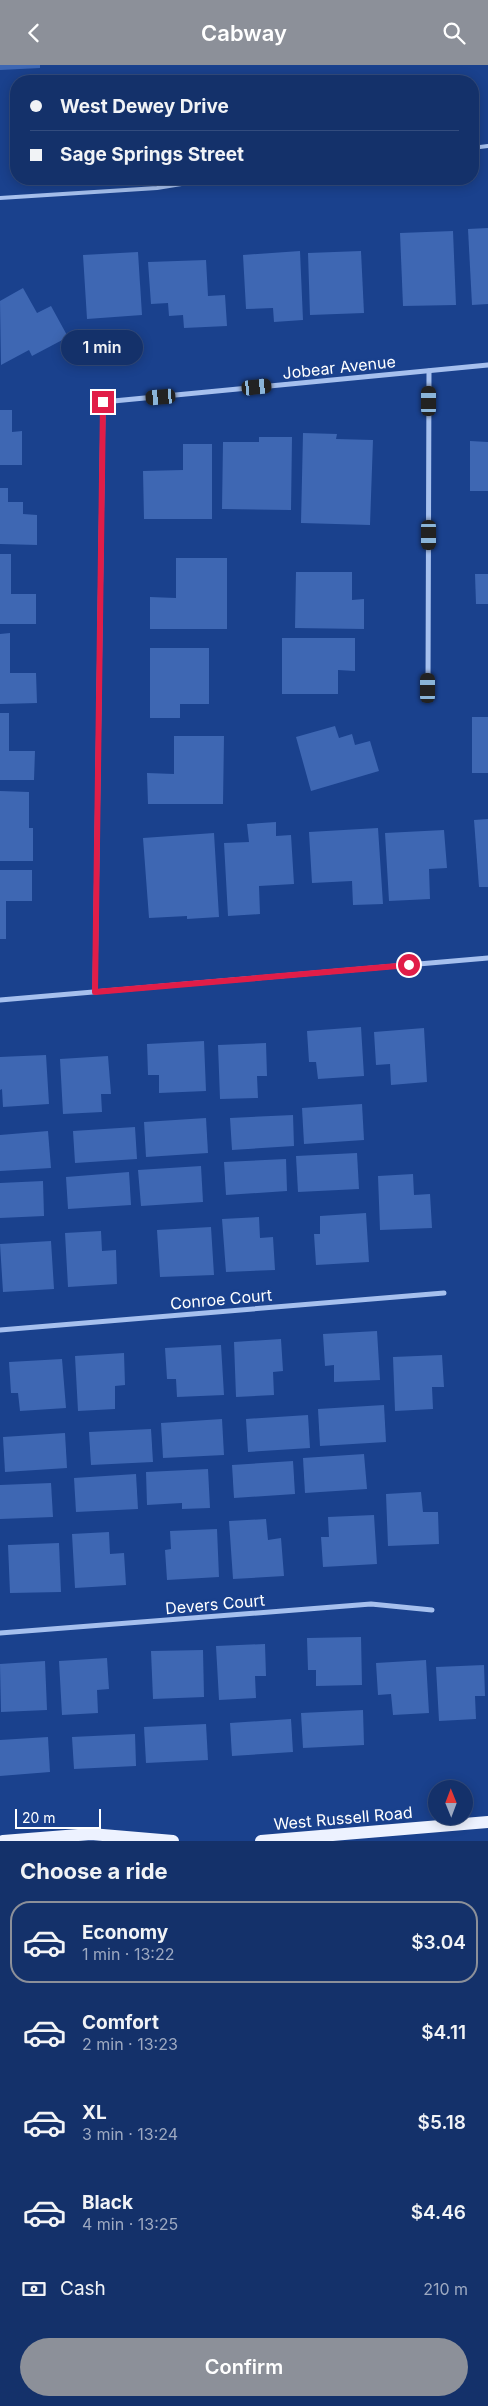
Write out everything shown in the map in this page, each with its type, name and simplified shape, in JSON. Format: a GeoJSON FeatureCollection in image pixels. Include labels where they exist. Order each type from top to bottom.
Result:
{"type":"FeatureCollection","features":[{"type":"Feature","properties":{"kind":"main road","name":"West Russell Road"},"geometry":{"type":"LineString","coordinates":[[261,1841],[488,1822]]}},
{"type":"Feature","properties":{"kind":"main road"},"geometry":{"type":"LineString","coordinates":[[3,1841],[91,1834],[173,1841]]}},
{"type":"Feature","properties":{"kind":"street","name":"Jobear Avenue"},"geometry":{"type":"LineString","coordinates":[[95,992],[103,402],[488,365]]}},
{"type":"Feature","properties":{"kind":"street"},"geometry":{"type":"LineString","coordinates":[[428,688],[429,371]]}},
{"type":"Feature","properties":{"kind":"street"},"geometry":{"type":"LineString","coordinates":[[0,1000],[488,958]]}},
{"type":"Feature","properties":{"kind":"street","name":"Conroe Court"},"geometry":{"type":"LineString","coordinates":[[0,1330],[444,1293]]}},
{"type":"Feature","properties":{"kind":"street","name":"Devers Court"},"geometry":{"type":"LineString","coordinates":[[0,1633],[371,1604],[432,1609]]}},
{"type":"Feature","properties":{"kind":"lane"},"geometry":{"type":"LineString","coordinates":[[0,198],[157,188],[175,185]]}},
{"type":"Feature","properties":{"kind":"building"},"geometry":{"type":"Polygon","coordinates":[[[0,65],[40,65],[40,68],[0,70],[0,65]]]}},
{"type":"Feature","properties":{"kind":"building"},"geometry":{"type":"Polygon","coordinates":[[[488,228],[488,304],[472,305],[468,229],[488,228]]]}},
{"type":"Feature","properties":{"kind":"building"},"geometry":{"type":"Polygon","coordinates":[[[453,231],[456,305],[403,306],[400,233],[453,231]]]}},
{"type":"Feature","properties":{"kind":"building"},"geometry":{"type":"Polygon","coordinates":[[[300,251],[303,320],[274,322],[273,308],[246,309],[243,255],[300,251]]]}},
{"type":"Feature","properties":{"kind":"building"},"geometry":{"type":"Polygon","coordinates":[[[361,251],[364,313],[310,315],[308,253],[361,251]]]}},
{"type":"Feature","properties":{"kind":"building"},"geometry":{"type":"Polygon","coordinates":[[[138,252],[142,315],[87,319],[83,255],[138,252]]]}},
{"type":"Feature","properties":{"kind":"building"},"geometry":{"type":"Polygon","coordinates":[[[206,260],[208,296],[225,295],[227,326],[184,328],[183,315],[169,316],[168,303],[151,304],[148,262],[206,260]]]}},
{"type":"Feature","properties":{"kind":"building"},"geometry":{"type":"Polygon","coordinates":[[[23,288],[37,313],[51,306],[68,337],[32,356],[29,350],[1,365],[0,301],[23,288]]]}},
{"type":"Feature","properties":{"kind":"building"},"geometry":{"type":"Polygon","coordinates":[[[0,410],[12,410],[12,432],[22,431],[22,465],[0,465],[0,410]]]}},
{"type":"Feature","properties":{"kind":"building"},"geometry":{"type":"Polygon","coordinates":[[[303,433],[337,434],[336,439],[373,440],[370,525],[301,523],[303,433]]]}},
{"type":"Feature","properties":{"kind":"building"},"geometry":{"type":"Polygon","coordinates":[[[259,437],[292,437],[291,510],[222,509],[223,442],[259,442],[259,437]]]}},
{"type":"Feature","properties":{"kind":"building"},"geometry":{"type":"Polygon","coordinates":[[[470,441],[488,442],[488,491],[470,491],[470,441]]]}},
{"type":"Feature","properties":{"kind":"building"},"geometry":{"type":"Polygon","coordinates":[[[183,444],[212,444],[212,519],[144,519],[143,471],[183,470],[183,444]]]}},
{"type":"Feature","properties":{"kind":"building"},"geometry":{"type":"Polygon","coordinates":[[[0,488],[8,488],[8,502],[23,502],[23,514],[37,515],[37,545],[0,544],[0,488]]]}},
{"type":"Feature","properties":{"kind":"building"},"geometry":{"type":"Polygon","coordinates":[[[0,554],[11,554],[11,594],[36,594],[36,624],[0,624],[0,554]]]}},
{"type":"Feature","properties":{"kind":"building"},"geometry":{"type":"Polygon","coordinates":[[[176,558],[227,558],[227,629],[150,629],[150,597],[176,598],[176,558]]]}},
{"type":"Feature","properties":{"kind":"building"},"geometry":{"type":"Polygon","coordinates":[[[296,572],[352,572],[352,600],[364,599],[364,629],[295,628],[296,572]]]}},
{"type":"Feature","properties":{"kind":"building"},"geometry":{"type":"Polygon","coordinates":[[[475,574],[488,574],[488,604],[476,604],[475,574]]]}},
{"type":"Feature","properties":{"kind":"building"},"geometry":{"type":"Polygon","coordinates":[[[10,633],[10,673],[36,673],[37,703],[0,704],[0,634],[10,633]]]}},
{"type":"Feature","properties":{"kind":"building"},"geometry":{"type":"Polygon","coordinates":[[[282,638],[355,638],[355,671],[338,670],[338,694],[282,694],[282,638]]]}},
{"type":"Feature","properties":{"kind":"building"},"geometry":{"type":"Polygon","coordinates":[[[150,648],[209,648],[209,704],[180,704],[180,718],[150,718],[150,648]]]}},
{"type":"Feature","properties":{"kind":"building"},"geometry":{"type":"Polygon","coordinates":[[[0,713],[9,713],[9,751],[35,751],[34,780],[0,780],[0,713]]]}},
{"type":"Feature","properties":{"kind":"building"},"geometry":{"type":"Polygon","coordinates":[[[472,717],[488,717],[488,773],[472,773],[472,717]]]}},
{"type":"Feature","properties":{"kind":"building"},"geometry":{"type":"Polygon","coordinates":[[[335,726],[339,738],[352,734],[355,745],[370,741],[379,771],[311,791],[296,737],[335,726]]]}},
{"type":"Feature","properties":{"kind":"building"},"geometry":{"type":"Polygon","coordinates":[[[174,736],[224,736],[223,804],[148,804],[147,773],[174,774],[174,736]]]}},
{"type":"Feature","properties":{"kind":"building"},"geometry":{"type":"Polygon","coordinates":[[[0,791],[29,792],[29,828],[33,828],[33,861],[0,861],[0,791]]]}},
{"type":"Feature","properties":{"kind":"building"},"geometry":{"type":"Polygon","coordinates":[[[488,819],[488,887],[479,887],[474,820],[488,819]]]}},
{"type":"Feature","properties":{"kind":"building"},"geometry":{"type":"Polygon","coordinates":[[[276,822],[276,836],[291,835],[294,884],[259,886],[260,914],[228,916],[224,843],[249,842],[247,824],[276,822]]]}},
{"type":"Feature","properties":{"kind":"building"},"geometry":{"type":"Polygon","coordinates":[[[378,828],[383,904],[353,905],[352,881],[312,883],[309,832],[378,828]]]}},
{"type":"Feature","properties":{"kind":"building"},"geometry":{"type":"Polygon","coordinates":[[[444,830],[447,868],[429,869],[430,899],[389,901],[385,833],[444,830]]]}},
{"type":"Feature","properties":{"kind":"building"},"geometry":{"type":"Polygon","coordinates":[[[214,833],[219,917],[187,919],[187,916],[149,918],[143,838],[214,833]]]}},
{"type":"Feature","properties":{"kind":"building"},"geometry":{"type":"Polygon","coordinates":[[[0,870],[32,870],[32,901],[6,901],[6,939],[0,939],[0,870]]]}},
{"type":"Feature","properties":{"kind":"building"},"geometry":{"type":"Polygon","coordinates":[[[361,1027],[364,1076],[318,1079],[316,1062],[309,1062],[307,1031],[361,1027]]]}},
{"type":"Feature","properties":{"kind":"building"},"geometry":{"type":"Polygon","coordinates":[[[424,1028],[427,1082],[391,1085],[390,1064],[376,1065],[374,1032],[424,1028]]]}},
{"type":"Feature","properties":{"kind":"building"},"geometry":{"type":"Polygon","coordinates":[[[204,1041],[206,1091],[159,1093],[159,1075],[148,1075],[147,1044],[204,1041]]]}},
{"type":"Feature","properties":{"kind":"building"},"geometry":{"type":"Polygon","coordinates":[[[266,1043],[267,1076],[257,1076],[258,1098],[220,1099],[218,1045],[266,1043]]]}},
{"type":"Feature","properties":{"kind":"building"},"geometry":{"type":"Polygon","coordinates":[[[46,1055],[49,1104],[3,1107],[2,1089],[0,1090],[0,1057],[46,1055]]]}},
{"type":"Feature","properties":{"kind":"building"},"geometry":{"type":"Polygon","coordinates":[[[108,1056],[111,1094],[101,1094],[102,1112],[63,1114],[60,1059],[108,1056]]]}},
{"type":"Feature","properties":{"kind":"building"},"geometry":{"type":"Polygon","coordinates":[[[362,1104],[364,1140],[304,1144],[302,1108],[362,1104]]]}},
{"type":"Feature","properties":{"kind":"building"},"geometry":{"type":"Polygon","coordinates":[[[293,1115],[294,1146],[232,1150],[230,1118],[293,1115]]]}},
{"type":"Feature","properties":{"kind":"building"},"geometry":{"type":"Polygon","coordinates":[[[206,1118],[208,1153],[146,1157],[144,1122],[206,1118]]]}},
{"type":"Feature","properties":{"kind":"building"},"geometry":{"type":"Polygon","coordinates":[[[135,1127],[137,1159],[75,1163],[73,1131],[135,1127]]]}},
{"type":"Feature","properties":{"kind":"building"},"geometry":{"type":"Polygon","coordinates":[[[48,1131],[51,1168],[0,1171],[0,1135],[48,1131]]]}},
{"type":"Feature","properties":{"kind":"building"},"geometry":{"type":"Polygon","coordinates":[[[357,1153],[359,1189],[298,1192],[296,1156],[357,1153]]]}},
{"type":"Feature","properties":{"kind":"building"},"geometry":{"type":"Polygon","coordinates":[[[286,1159],[287,1191],[226,1195],[224,1162],[286,1159]]]}},
{"type":"Feature","properties":{"kind":"building"},"geometry":{"type":"Polygon","coordinates":[[[201,1166],[203,1202],[141,1206],[138,1170],[201,1166]]]}},
{"type":"Feature","properties":{"kind":"building"},"geometry":{"type":"Polygon","coordinates":[[[129,1172],[131,1205],[68,1209],[66,1177],[129,1172]]]}},
{"type":"Feature","properties":{"kind":"building"},"geometry":{"type":"Polygon","coordinates":[[[413,1174],[414,1195],[430,1194],[432,1228],[380,1230],[378,1176],[413,1174]]]}},
{"type":"Feature","properties":{"kind":"building"},"geometry":{"type":"Polygon","coordinates":[[[43,1181],[44,1216],[0,1218],[0,1183],[43,1181]]]}},
{"type":"Feature","properties":{"kind":"building"},"geometry":{"type":"Polygon","coordinates":[[[366,1213],[369,1262],[316,1265],[314,1234],[320,1234],[320,1216],[366,1213]]]}},
{"type":"Feature","properties":{"kind":"building"},"geometry":{"type":"Polygon","coordinates":[[[259,1217],[260,1238],[273,1237],[275,1270],[226,1272],[222,1219],[259,1217]]]}},
{"type":"Feature","properties":{"kind":"building"},"geometry":{"type":"Polygon","coordinates":[[[211,1227],[214,1275],[160,1277],[157,1230],[211,1227]]]}},
{"type":"Feature","properties":{"kind":"building"},"geometry":{"type":"Polygon","coordinates":[[[101,1231],[102,1251],[116,1250],[117,1284],[68,1287],[65,1233],[101,1231]]]}},
{"type":"Feature","properties":{"kind":"building"},"geometry":{"type":"Polygon","coordinates":[[[51,1241],[54,1289],[3,1292],[0,1244],[51,1241]]]}},
{"type":"Feature","properties":{"kind":"building"},"geometry":{"type":"Polygon","coordinates":[[[377,1331],[380,1380],[334,1382],[334,1365],[325,1366],[323,1334],[377,1331]]]}},
{"type":"Feature","properties":{"kind":"building"},"geometry":{"type":"Polygon","coordinates":[[[281,1339],[283,1371],[273,1372],[274,1395],[236,1397],[234,1342],[281,1339]]]}},
{"type":"Feature","properties":{"kind":"building"},"geometry":{"type":"Polygon","coordinates":[[[221,1345],[224,1395],[177,1397],[176,1379],[167,1379],[165,1348],[221,1345]]]}},
{"type":"Feature","properties":{"kind":"building"},"geometry":{"type":"Polygon","coordinates":[[[124,1353],[125,1385],[115,1386],[115,1409],[78,1411],[75,1356],[124,1353]]]}},
{"type":"Feature","properties":{"kind":"building"},"geometry":{"type":"Polygon","coordinates":[[[442,1355],[444,1387],[432,1387],[433,1409],[395,1411],[393,1357],[442,1355]]]}},
{"type":"Feature","properties":{"kind":"building"},"geometry":{"type":"Polygon","coordinates":[[[62,1359],[66,1408],[20,1411],[18,1393],[11,1393],[9,1362],[62,1359]]]}},
{"type":"Feature","properties":{"kind":"building"},"geometry":{"type":"Polygon","coordinates":[[[384,1405],[386,1442],[320,1446],[318,1409],[384,1405]]]}},
{"type":"Feature","properties":{"kind":"building"},"geometry":{"type":"Polygon","coordinates":[[[308,1415],[310,1448],[248,1452],[246,1419],[308,1415]]]}},
{"type":"Feature","properties":{"kind":"building"},"geometry":{"type":"Polygon","coordinates":[[[222,1419],[224,1455],[163,1458],[161,1423],[222,1419]]]}},
{"type":"Feature","properties":{"kind":"building"},"geometry":{"type":"Polygon","coordinates":[[[151,1429],[153,1462],[91,1465],[89,1432],[151,1429]]]}},
{"type":"Feature","properties":{"kind":"building"},"geometry":{"type":"Polygon","coordinates":[[[65,1433],[67,1468],[5,1472],[3,1437],[65,1433]]]}},
{"type":"Feature","properties":{"kind":"building"},"geometry":{"type":"Polygon","coordinates":[[[364,1454],[367,1489],[305,1493],[303,1458],[364,1454]]]}},
{"type":"Feature","properties":{"kind":"building"},"geometry":{"type":"Polygon","coordinates":[[[293,1461],[295,1494],[234,1498],[232,1465],[293,1461]]]}},
{"type":"Feature","properties":{"kind":"building"},"geometry":{"type":"Polygon","coordinates":[[[208,1469],[210,1508],[182,1509],[182,1503],[147,1505],[146,1472],[208,1469]]]}},
{"type":"Feature","properties":{"kind":"building"},"geometry":{"type":"Polygon","coordinates":[[[136,1474],[138,1509],[76,1512],[74,1478],[136,1474]]]}},
{"type":"Feature","properties":{"kind":"building"},"geometry":{"type":"Polygon","coordinates":[[[51,1483],[53,1517],[0,1519],[0,1485],[51,1483]]]}},
{"type":"Feature","properties":{"kind":"building"},"geometry":{"type":"Polygon","coordinates":[[[421,1492],[423,1512],[438,1512],[439,1544],[388,1546],[386,1494],[421,1492]]]}},
{"type":"Feature","properties":{"kind":"building"},"geometry":{"type":"Polygon","coordinates":[[[374,1515],[377,1564],[323,1567],[321,1537],[329,1537],[328,1517],[374,1515]]]}},
{"type":"Feature","properties":{"kind":"building"},"geometry":{"type":"Polygon","coordinates":[[[266,1519],[268,1540],[281,1538],[284,1576],[233,1579],[229,1521],[266,1519]]]}},
{"type":"Feature","properties":{"kind":"building"},"geometry":{"type":"Polygon","coordinates":[[[217,1529],[219,1577],[167,1580],[165,1550],[171,1549],[170,1531],[217,1529]]]}},
{"type":"Feature","properties":{"kind":"building"},"geometry":{"type":"Polygon","coordinates":[[[109,1532],[110,1554],[124,1553],[126,1585],[75,1588],[72,1534],[109,1532]]]}},
{"type":"Feature","properties":{"kind":"building"},"geometry":{"type":"Polygon","coordinates":[[[59,1543],[61,1592],[10,1593],[8,1545],[59,1543]]]}},
{"type":"Feature","properties":{"kind":"building"},"geometry":{"type":"Polygon","coordinates":[[[361,1637],[362,1685],[316,1686],[316,1670],[308,1670],[307,1638],[361,1637]]]}},
{"type":"Feature","properties":{"kind":"building"},"geometry":{"type":"Polygon","coordinates":[[[265,1644],[266,1676],[255,1676],[256,1698],[219,1700],[216,1646],[265,1644]]]}},
{"type":"Feature","properties":{"kind":"building"},"geometry":{"type":"Polygon","coordinates":[[[203,1650],[204,1697],[153,1699],[151,1651],[203,1650]]]}},
{"type":"Feature","properties":{"kind":"building"},"geometry":{"type":"Polygon","coordinates":[[[107,1658],[109,1689],[97,1690],[98,1713],[62,1715],[59,1661],[107,1658]]]}},
{"type":"Feature","properties":{"kind":"building"},"geometry":{"type":"Polygon","coordinates":[[[426,1660],[429,1713],[393,1715],[391,1694],[378,1695],[376,1663],[426,1660]]]}},
{"type":"Feature","properties":{"kind":"building"},"geometry":{"type":"Polygon","coordinates":[[[45,1661],[47,1710],[1,1712],[0,1664],[45,1661]]]}},
{"type":"Feature","properties":{"kind":"building"},"geometry":{"type":"Polygon","coordinates":[[[484,1665],[485,1696],[475,1696],[476,1719],[439,1721],[436,1667],[484,1665]]]}},
{"type":"Feature","properties":{"kind":"building"},"geometry":{"type":"Polygon","coordinates":[[[363,1710],[364,1745],[303,1748],[301,1713],[363,1710]]]}},
{"type":"Feature","properties":{"kind":"building"},"geometry":{"type":"Polygon","coordinates":[[[291,1719],[293,1752],[232,1756],[230,1723],[291,1719]]]}},
{"type":"Feature","properties":{"kind":"building"},"geometry":{"type":"Polygon","coordinates":[[[206,1724],[208,1760],[146,1763],[144,1727],[206,1724]]]}},
{"type":"Feature","properties":{"kind":"building"},"geometry":{"type":"Polygon","coordinates":[[[135,1734],[136,1766],[74,1769],[72,1737],[135,1734]]]}},
{"type":"Feature","properties":{"kind":"building"},"geometry":{"type":"Polygon","coordinates":[[[48,1737],[50,1772],[0,1776],[0,1740],[48,1737]]]}},
{"type":"Feature","properties":{"kind":"route"},"geometry":{"type":"LineString","coordinates":[[103,402],[95,992],[409,965]]}}]}
